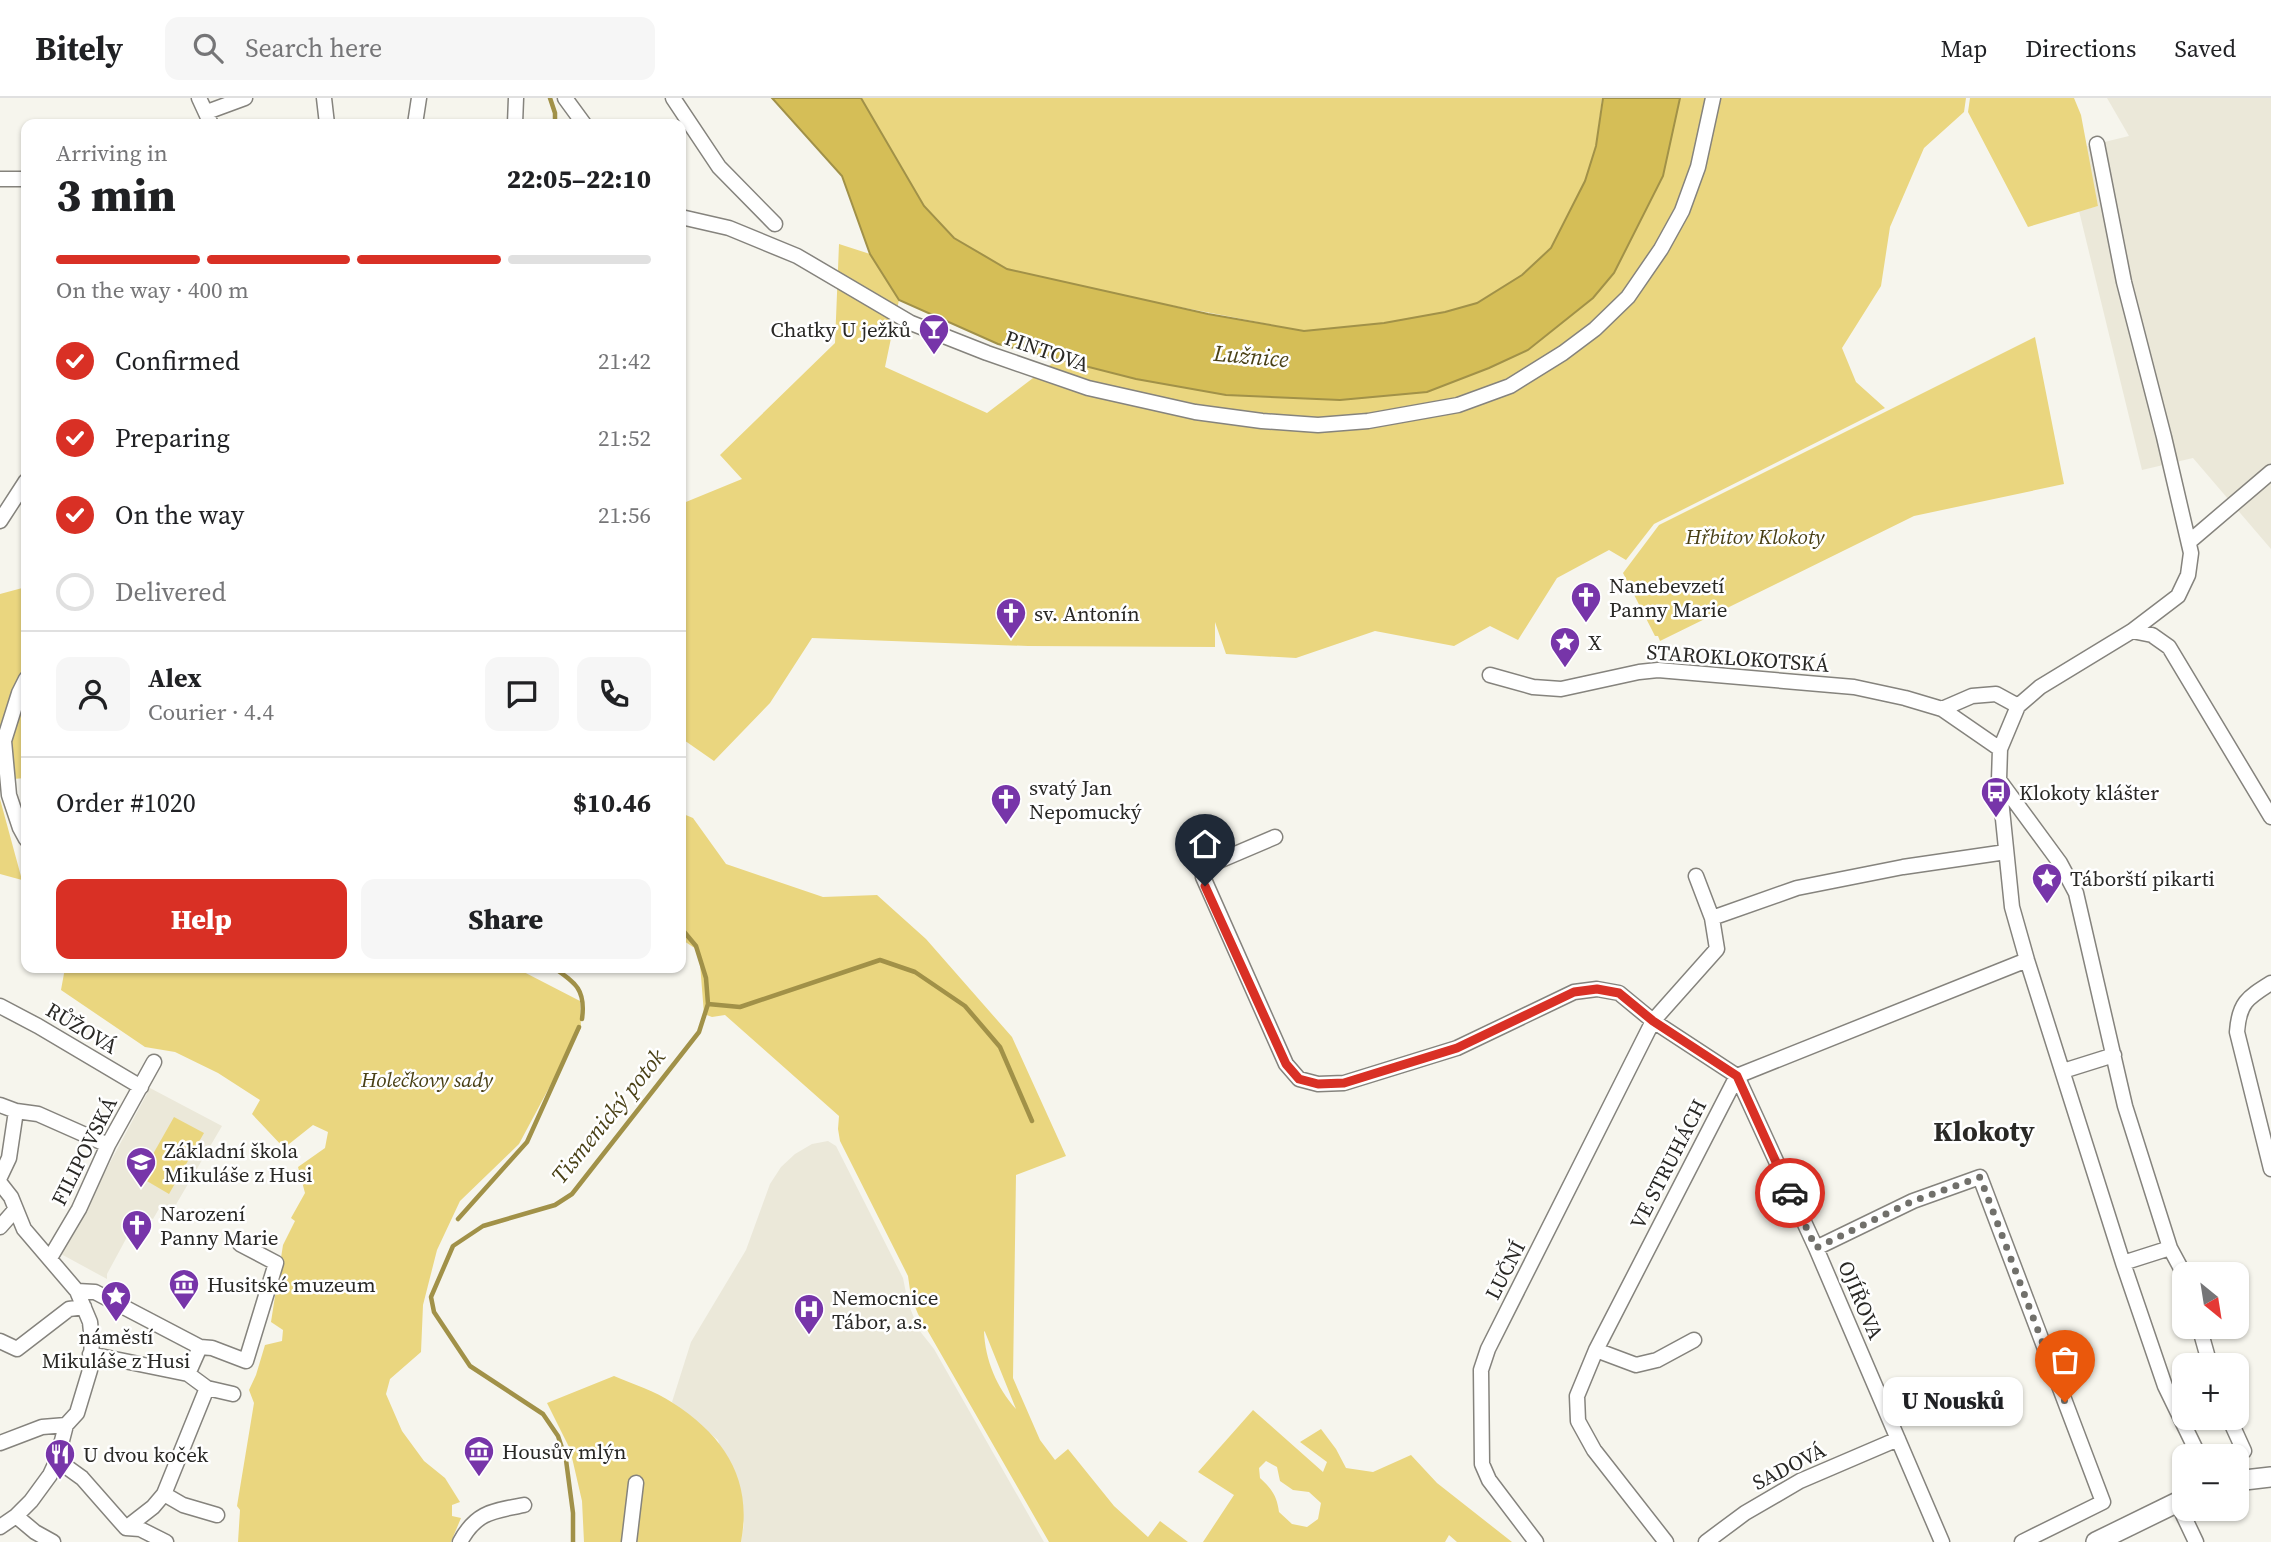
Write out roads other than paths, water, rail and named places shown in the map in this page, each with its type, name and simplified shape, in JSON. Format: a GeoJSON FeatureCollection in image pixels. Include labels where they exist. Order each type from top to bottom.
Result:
{"type":"FeatureCollection","features":[{"type":"Feature","properties":{"kind":"street"},"geometry":{"type":"LineString","coordinates":[[199,98],[209,118],[245,98]]}},
{"type":"Feature","properties":{"kind":"street"},"geometry":{"type":"LineString","coordinates":[[324,98],[326,119]]}},
{"type":"Feature","properties":{"kind":"street"},"geometry":{"type":"LineString","coordinates":[[416,119],[419,98]]}},
{"type":"Feature","properties":{"kind":"street"},"geometry":{"type":"LineString","coordinates":[[515,119],[516,98]]}},
{"type":"Feature","properties":{"kind":"street"},"geometry":{"type":"LineString","coordinates":[[565,98],[580,119]]}},
{"type":"Feature","properties":{"kind":"street"},"geometry":{"type":"LineString","coordinates":[[673,98],[719,167],[775,225]]}},
{"type":"Feature","properties":{"kind":"street","name":"PINTOVA"},"geometry":{"type":"LineString","coordinates":[[686,218],[729,228],[797,256],[911,323],[1088,388],[1195,412],[1318,425],[1368,421],[1458,405],[1510,386],[1563,354],[1595,329],[1628,297],[1661,249],[1682,211],[1698,167],[1713,98]]}},
{"type":"Feature","properties":{"kind":"street"},"geometry":{"type":"LineString","coordinates":[[2097,144],[2124,282],[2189,541],[2191,553],[2188,575],[2178,596],[2132,631],[2040,687],[2018,706],[2000,749],[1999,780],[2012,907],[2027,960],[2123,1263],[2172,1386]]}},
{"type":"Feature","properties":{"kind":"street"},"geometry":{"type":"LineString","coordinates":[[0,179],[21,179]]}},
{"type":"Feature","properties":{"kind":"street"},"geometry":{"type":"LineString","coordinates":[[2189,541],[2271,472]]}},
{"type":"Feature","properties":{"kind":"street"},"geometry":{"type":"LineString","coordinates":[[0,521],[21,489]]}},
{"type":"Feature","properties":{"kind":"street"},"geometry":{"type":"LineString","coordinates":[[2132,631],[2152,635],[2169,647],[2271,817]]}},
{"type":"Feature","properties":{"kind":"street","name":"STAROKLOKOTSKÁ"},"geometry":{"type":"LineString","coordinates":[[1490,675],[1534,687],[1561,690],[1658,670],[1854,687],[1942,709],[2000,749]]}},
{"type":"Feature","properties":{"kind":"street"},"geometry":{"type":"LineString","coordinates":[[21,689],[4,741],[9,795],[21,830]]}},
{"type":"Feature","properties":{"kind":"street"},"geometry":{"type":"LineString","coordinates":[[1942,709],[1972,696],[1996,694],[2018,706]]}},
{"type":"Feature","properties":{"kind":"street"},"geometry":{"type":"LineString","coordinates":[[1999,780],[2060,863],[2076,892],[2125,1106],[2170,1248],[2178,1262]]}},
{"type":"Feature","properties":{"kind":"street"},"geometry":{"type":"LineString","coordinates":[[1275,837],[1207,866],[1203,877],[1286,1064],[1299,1079],[1318,1084],[1344,1083],[1457,1048],[1574,992],[1597,989],[1619,993],[1653,1021],[1737,1076],[2027,960]]}},
{"type":"Feature","properties":{"kind":"street"},"geometry":{"type":"LineString","coordinates":[[1696,876],[1712,918],[1797,888],[1903,867],[2006,852]]}},
{"type":"Feature","properties":{"kind":"street","name":"LUČNÍ"},"geometry":{"type":"LineString","coordinates":[[1536,1542],[1489,1480],[1482,1464],[1481,1370],[1488,1349],[1653,1021],[1717,949],[1712,918]]}},
{"type":"Feature","properties":{"kind":"street"},"geometry":{"type":"LineString","coordinates":[[2271,983],[2249,997],[2239,1012],[2237,1032],[2271,1169]]}},
{"type":"Feature","properties":{"kind":"street","name":"RŮŽOVÁ"},"geometry":{"type":"LineString","coordinates":[[0,1006],[141,1087]]}},
{"type":"Feature","properties":{"kind":"street"},"geometry":{"type":"LineString","coordinates":[[2063,1071],[2114,1055]]}},
{"type":"Feature","properties":{"kind":"street","name":"FILIPOVSKÁ"},"geometry":{"type":"LineString","coordinates":[[53,1262],[108,1145],[154,1062]]}},
{"type":"Feature","properties":{"kind":"street","name":"OJÍŘOVA"},"geometry":{"type":"LineString","coordinates":[[1737,1076],[1816,1248],[1942,1542]]}},
{"type":"Feature","properties":{"kind":"street","name":"VE STRUHÁCH"},"geometry":{"type":"LineString","coordinates":[[1666,1542],[1594,1450],[1578,1421],[1577,1396],[1597,1350],[1737,1076]]}},
{"type":"Feature","properties":{"kind":"street"},"geometry":{"type":"LineString","coordinates":[[0,1105],[16,1111],[38,1114],[108,1145]]}},
{"type":"Feature","properties":{"kind":"street"},"geometry":{"type":"LineString","coordinates":[[0,1177],[9,1158],[16,1111]]}},
{"type":"Feature","properties":{"kind":"street"},"geometry":{"type":"LineString","coordinates":[[1816,1248],[1913,1201],[1980,1177],[2103,1502],[2022,1542]]}},
{"type":"Feature","properties":{"kind":"street"},"geometry":{"type":"LineString","coordinates":[[0,1183],[11,1197],[24,1229],[77,1290],[90,1322],[90,1370],[77,1413],[66,1425],[57,1460],[43,1488],[16,1516],[0,1527]]}},
{"type":"Feature","properties":{"kind":"street"},"geometry":{"type":"LineString","coordinates":[[0,1227],[15,1210]]}},
{"type":"Feature","properties":{"kind":"street"},"geometry":{"type":"LineString","coordinates":[[77,1290],[95,1292],[200,1347],[212,1348],[246,1361],[276,1263],[240,1244]]}},
{"type":"Feature","properties":{"kind":"street"},"geometry":{"type":"LineString","coordinates":[[2123,1263],[2170,1248]]}},
{"type":"Feature","properties":{"kind":"street"},"geometry":{"type":"LineString","coordinates":[[0,1341],[17,1349],[69,1309],[84,1307]]}},
{"type":"Feature","properties":{"kind":"street"},"geometry":{"type":"LineString","coordinates":[[1597,1350],[1636,1365],[1657,1360],[1695,1340]]}},
{"type":"Feature","properties":{"kind":"street"},"geometry":{"type":"LineString","coordinates":[[188,1374],[200,1347]]}},
{"type":"Feature","properties":{"kind":"street"},"geometry":{"type":"LineString","coordinates":[[90,1354],[188,1374],[207,1388],[233,1394]]}},
{"type":"Feature","properties":{"kind":"street"},"geometry":{"type":"LineString","coordinates":[[126,1528],[153,1507],[164,1493],[207,1388]]}},
{"type":"Feature","properties":{"kind":"street"},"geometry":{"type":"LineString","coordinates":[[0,1443],[42,1427],[66,1425]]}},
{"type":"Feature","properties":{"kind":"street","name":"SADOVÁ"},"geometry":{"type":"LineString","coordinates":[[1706,1542],[1745,1513],[1800,1480],[1898,1439]]}},
{"type":"Feature","properties":{"kind":"street"},"geometry":{"type":"LineString","coordinates":[[57,1460],[82,1478],[126,1528],[140,1529],[166,1542]]}},
{"type":"Feature","properties":{"kind":"street"},"geometry":{"type":"LineString","coordinates":[[2249,1480],[2271,1477]]}},
{"type":"Feature","properties":{"kind":"street"},"geometry":{"type":"LineString","coordinates":[[629,1542],[636,1483]]}},
{"type":"Feature","properties":{"kind":"street"},"geometry":{"type":"LineString","coordinates":[[164,1493],[183,1505],[217,1515]]}},
{"type":"Feature","properties":{"kind":"street"},"geometry":{"type":"LineString","coordinates":[[2096,1542],[2172,1504]]}},
{"type":"Feature","properties":{"kind":"street"},"geometry":{"type":"LineString","coordinates":[[460,1542],[474,1522],[486,1513],[524,1505]]}},
{"type":"Feature","properties":{"kind":"street"},"geometry":{"type":"LineString","coordinates":[[16,1516],[35,1532],[53,1542]]}},
{"type":"Feature","properties":{"kind":"street"},"geometry":{"type":"LineString","coordinates":[[2188,1521],[2196,1542]]}},
{"type":"Feature","properties":{"kind":"water","name":"Lužnice"},"geometry":{"type":"Polygon","coordinates":[[[772,98],[861,98],[924,206],[954,238],[1007,269],[1208,314],[1304,331],[1384,323],[1477,303],[1522,275],[1551,248],[1585,181],[1596,146],[1603,98],[1680,98],[1663,176],[1614,273],[1593,298],[1528,350],[1489,368],[1427,392],[1340,400],[1226,395],[1136,379],[998,344],[899,300],[870,254],[842,176],[772,98]]]}},
{"type":"Feature","properties":{"kind":"waterway","name":"Tismenický potok"},"geometry":{"type":"LineString","coordinates":[[550,98],[555,119]]}},
{"type":"Feature","properties":{"kind":"waterway","name":"Tismenický potok"},"geometry":{"type":"LineString","coordinates":[[573,1542],[573,1513],[566,1460],[558,1436],[543,1414],[470,1366],[434,1312],[431,1297],[453,1246],[483,1226],[555,1205],[572,1194],[699,1032],[708,1004],[706,978],[696,946],[686,934]]}},
{"type":"Feature","properties":{"kind":"waterway"},"geometry":{"type":"LineString","coordinates":[[708,1004],[740,1007],[880,960],[915,972],[965,1006],[1000,1047],[1032,1121]]}},
{"type":"Feature","properties":{"kind":"waterway"},"geometry":{"type":"LineString","coordinates":[[561,973],[574,983],[581,994],[582,1019]]}},
{"type":"Feature","properties":{"kind":"waterway"},"geometry":{"type":"LineString","coordinates":[[458,1219],[527,1142],[579,1027]]}},
{"type":"Feature","properties":{"kind":"place","name":"Chatky U ježků"},"geometry":{"type":"Point","coordinates":[934,356]}},
{"type":"Feature","properties":{"kind":"place","name":"Nanebevzetí Panny Marie"},"geometry":{"type":"Point","coordinates":[1586,624]}},
{"type":"Feature","properties":{"kind":"place","name":"sv. Antonín"},"geometry":{"type":"Point","coordinates":[1011,640]}},
{"type":"Feature","properties":{"kind":"place","name":"X"},"geometry":{"type":"Point","coordinates":[1565,669]}},
{"type":"Feature","properties":{"kind":"place","name":"Klokoty klášter"},"geometry":{"type":"Point","coordinates":[1996,819]}},
{"type":"Feature","properties":{"kind":"place","name":"svatý Jan Nepomucký"},"geometry":{"type":"Point","coordinates":[1006,826]}},
{"type":"Feature","properties":{"kind":"place","name":"Táborští pikarti"},"geometry":{"type":"Point","coordinates":[2047,905]}},
{"type":"Feature","properties":{"kind":"place","name":"Základní škola Mikuláše z Husi"},"geometry":{"type":"Point","coordinates":[141,1189]}},
{"type":"Feature","properties":{"kind":"place","name":"Narození Panny Marie"},"geometry":{"type":"Point","coordinates":[137,1252]}},
{"type":"Feature","properties":{"kind":"place","name":"Husitské muzeum"},"geometry":{"type":"Point","coordinates":[184,1311]}},
{"type":"Feature","properties":{"kind":"place","name":"náměstí Mikuláše z Husi"},"geometry":{"type":"Point","coordinates":[116,1323]}},
{"type":"Feature","properties":{"kind":"place","name":"Nemocnice Tábor, a.s."},"geometry":{"type":"Point","coordinates":[809,1336]}},
{"type":"Feature","properties":{"kind":"place","name":"U Nousků"},"geometry":{"type":"Point","coordinates":[2065,1402]}},
{"type":"Feature","properties":{"kind":"place","name":"Housův mlýn"},"geometry":{"type":"Point","coordinates":[479,1478]}},
{"type":"Feature","properties":{"kind":"place","name":"U dvou koček"},"geometry":{"type":"Point","coordinates":[60,1481]}},
{"type":"Feature","properties":{"kind":"district","name":"Klokoty"},"geometry":{"type":"Point","coordinates":[1984,1131]}},
{"type":"Feature","properties":{"kind":"park label","name":"Hřbitov Klokoty"},"geometry":{"type":"Point","coordinates":[1755,536]}},
{"type":"Feature","properties":{"kind":"park label","name":"Holečkovy sady"},"geometry":{"type":"Point","coordinates":[427,1079]}}]}
